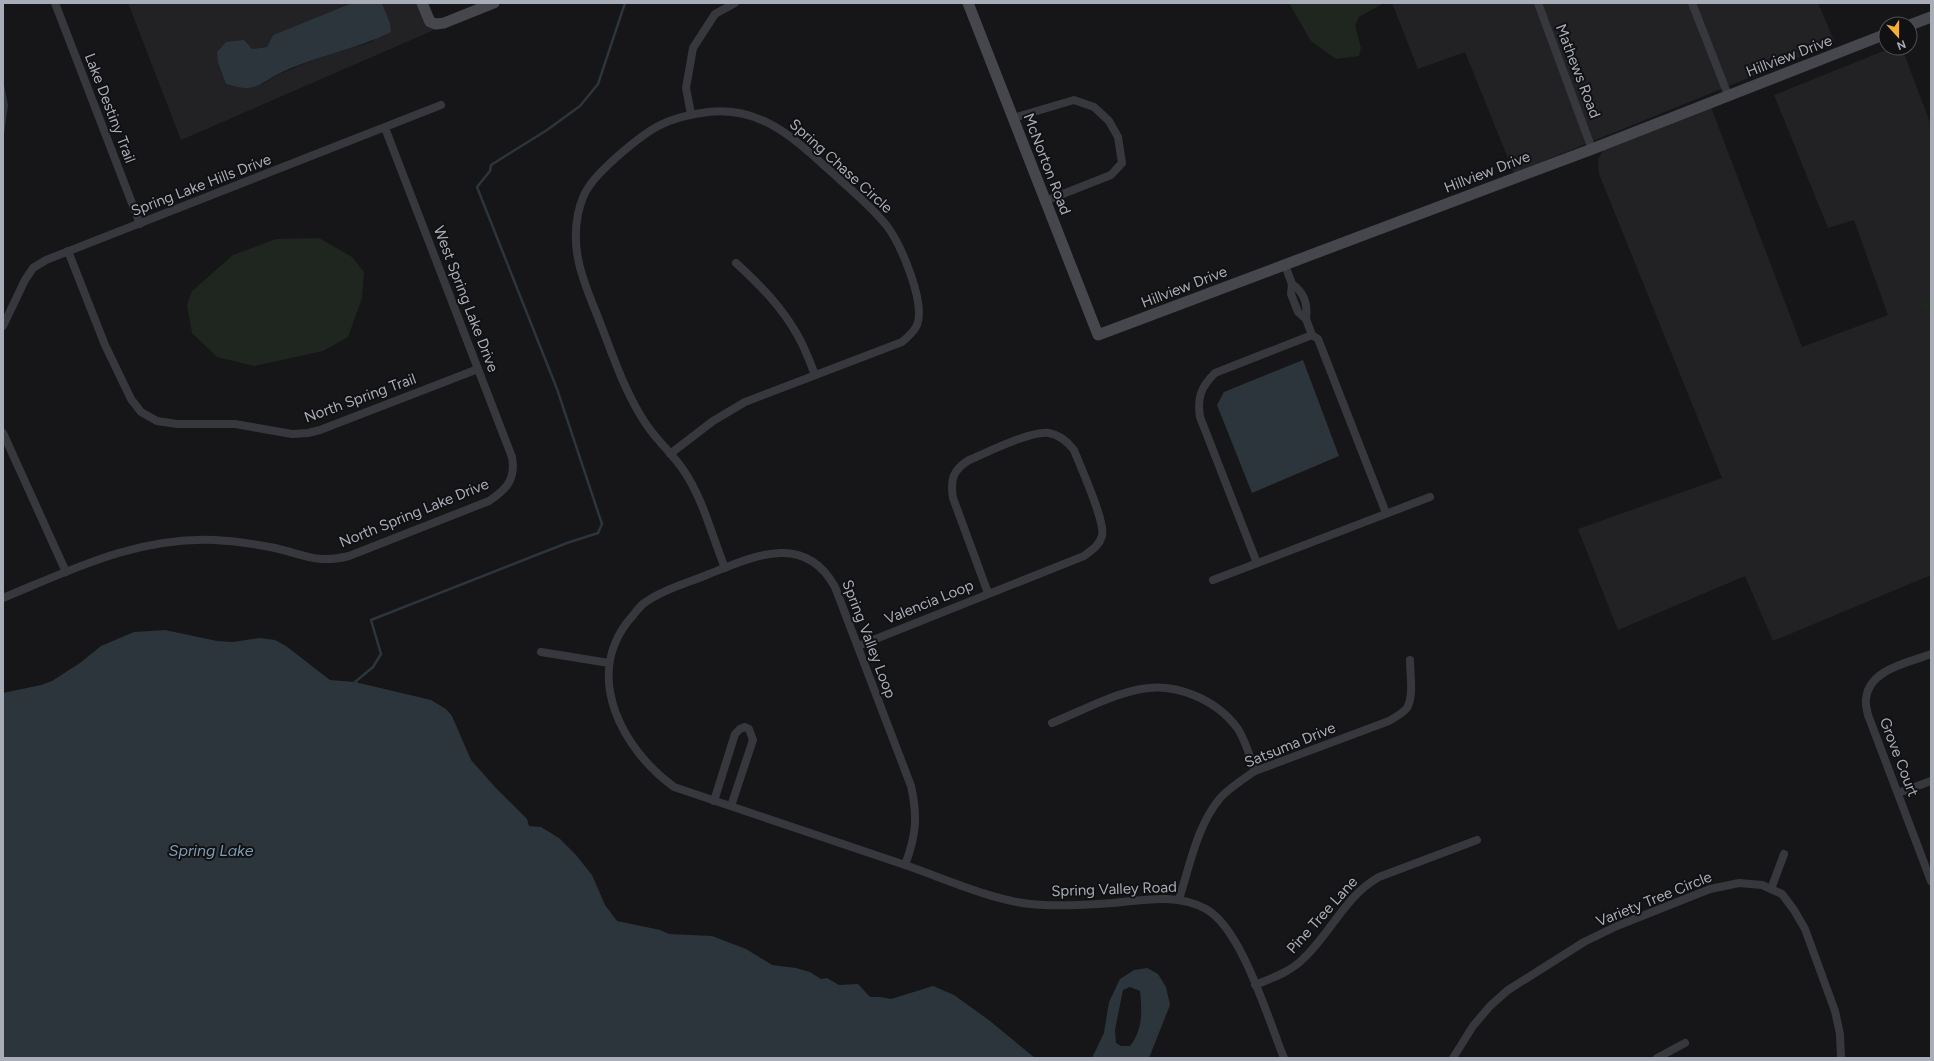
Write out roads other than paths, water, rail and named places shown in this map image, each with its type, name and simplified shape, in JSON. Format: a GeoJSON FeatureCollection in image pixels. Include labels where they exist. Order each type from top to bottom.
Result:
{"type":"FeatureCollection","features":[{"type":"Feature","properties":{"kind":"street","name":"Lake Destiny Trail"},"geometry":{"type":"LineString","coordinates":[[55,3],[140,224]]}},
{"type":"Feature","properties":{"kind":"street"},"geometry":{"type":"LineString","coordinates":[[422,3],[430,22],[436,24],[444,23],[494,3]]}},
{"type":"Feature","properties":{"kind":"street"},"geometry":{"type":"LineString","coordinates":[[691,114],[686,88],[693,48],[714,14],[735,3]]}},
{"type":"Feature","properties":{"kind":"street","name":"McNorton Road"},"geometry":{"type":"LineString","coordinates":[[968,3],[1098,335]]}},
{"type":"Feature","properties":{"kind":"street","name":"Mathews Road"},"geometry":{"type":"LineString","coordinates":[[1538,3],[1592,149]]}},
{"type":"Feature","properties":{"kind":"street"},"geometry":{"type":"LineString","coordinates":[[1692,3],[1728,95]]}},
{"type":"Feature","properties":{"kind":"street"},"geometry":{"type":"LineString","coordinates":[[1918,22],[1931,17]]}},
{"type":"Feature","properties":{"kind":"street","name":"Hillview Drive"},"geometry":{"type":"LineString","coordinates":[[1098,335],[1592,149],[1878,37]]}},
{"type":"Feature","properties":{"kind":"street"},"geometry":{"type":"LineString","coordinates":[[1013,118],[1074,100],[1094,107],[1109,121],[1118,137],[1122,163],[1111,175],[1046,201]]}},
{"type":"Feature","properties":{"kind":"street","name":"Spring Lake Hills Drive"},"geometry":{"type":"LineString","coordinates":[[3,326],[25,280],[33,268],[46,260],[441,105]]}},
{"type":"Feature","properties":{"kind":"street","name":"Spring Chase Circle"},"geometry":{"type":"LineString","coordinates":[[670,454],[713,421],[745,402],[902,342],[909,337],[917,325],[919,312],[918,298],[898,244],[875,211],[784,131],[749,115],[720,111],[691,114],[664,121],[641,135],[600,172],[587,189],[580,206],[575,230],[575,250],[580,271],[625,389],[646,424],[670,454],[683,470],[691,483],[724,568]]}},
{"type":"Feature","properties":{"kind":"street","name":"West Spring Lake Drive"},"geometry":{"type":"LineString","coordinates":[[384,128],[512,457],[514,469],[510,481]]}},
{"type":"Feature","properties":{"kind":"street","name":"North Spring Trail"},"geometry":{"type":"LineString","coordinates":[[68,251],[105,345],[131,399],[141,412],[156,421],[177,424],[236,424],[292,434],[308,433],[320,430],[478,369]]}},
{"type":"Feature","properties":{"kind":"street"},"geometry":{"type":"LineString","coordinates":[[736,264],[762,288],[783,312],[799,337],[816,375]]}},
{"type":"Feature","properties":{"kind":"street"},"geometry":{"type":"LineString","coordinates":[[1285,265],[1292,284],[1291,294],[1294,302],[1298,312],[1306,319]]}},
{"type":"Feature","properties":{"kind":"street"},"geometry":{"type":"LineString","coordinates":[[1292,284],[1300,290],[1304,299],[1307,308],[1306,319],[1312,335],[1318,340],[1386,513]]}},
{"type":"Feature","properties":{"kind":"street"},"geometry":{"type":"LineString","coordinates":[[1294,302],[1304,299]]}},
{"type":"Feature","properties":{"kind":"street"},"geometry":{"type":"LineString","coordinates":[[1257,563],[1200,417],[1198,402],[1205,383],[1215,374],[1312,335]]}},
{"type":"Feature","properties":{"kind":"street"},"geometry":{"type":"LineString","coordinates":[[3,432],[66,572],[3,598]]}},
{"type":"Feature","properties":{"kind":"street","name":"Valencia Loop"},"geometry":{"type":"LineString","coordinates":[[858,646],[1084,556],[1096,547],[1103,534],[1102,521],[1074,450],[1067,441],[1058,435],[1047,432],[1035,434],[969,460],[960,466],[954,475],[951,485],[952,498],[988,594]]}},
{"type":"Feature","properties":{"kind":"street","name":"North Spring Lake Drive"},"geometry":{"type":"LineString","coordinates":[[66,572],[110,554],[141,546],[179,541],[214,540],[252,543],[312,559],[332,560],[349,556],[490,501],[503,492],[510,481]]}},
{"type":"Feature","properties":{"kind":"street"},"geometry":{"type":"LineString","coordinates":[[1213,580],[1430,496]]}},
{"type":"Feature","properties":{"kind":"street","name":"Spring Valley Loop"},"geometry":{"type":"LineString","coordinates":[[776,552],[795,553],[822,568],[829,576],[858,646],[911,786],[916,807],[916,829],[905,865],[674,787],[661,778],[646,762],[622,728],[614,709],[609,688],[608,664],[614,645],[624,627],[643,604],[663,593],[724,568],[754,557],[776,552]]}},
{"type":"Feature","properties":{"kind":"street"},"geometry":{"type":"LineString","coordinates":[[541,652],[608,664]]}},
{"type":"Feature","properties":{"kind":"street","name":"Grove Court"},"geometry":{"type":"LineString","coordinates":[[1931,654],[1884,672],[1877,677],[1869,688],[1865,700],[1868,715],[1931,881]]}},
{"type":"Feature","properties":{"kind":"street","name":"Satsuma Drive"},"geometry":{"type":"LineString","coordinates":[[1179,899],[1202,827],[1209,814],[1221,798],[1236,784],[1256,771],[1389,721],[1399,715],[1407,707],[1410,698],[1410,660]]}},
{"type":"Feature","properties":{"kind":"street"},"geometry":{"type":"LineString","coordinates":[[1052,723],[1122,694],[1142,689],[1160,688],[1181,691],[1211,703],[1226,716],[1237,728],[1245,742],[1256,771]]}},
{"type":"Feature","properties":{"kind":"street"},"geometry":{"type":"LineString","coordinates":[[714,801],[735,734],[740,729],[745,727],[750,729],[753,740],[731,806]]}},
{"type":"Feature","properties":{"kind":"street"},"geometry":{"type":"LineString","coordinates":[[1898,793],[1931,781]]}},
{"type":"Feature","properties":{"kind":"street","name":"Pine Tree Lane"},"geometry":{"type":"LineString","coordinates":[[1255,985],[1285,973],[1302,961],[1316,946],[1355,894],[1365,885],[1379,877],[1477,840]]}},
{"type":"Feature","properties":{"kind":"street"},"geometry":{"type":"LineString","coordinates":[[1771,889],[1784,854]]}},
{"type":"Feature","properties":{"kind":"street","name":"Spring Valley Road"},"geometry":{"type":"LineString","coordinates":[[905,865],[967,887],[1029,904],[1089,905],[1160,898],[1179,899],[1206,909],[1217,917],[1237,944],[1284,1058]]}},
{"type":"Feature","properties":{"kind":"street","name":"Variety Tree Circle"},"geometry":{"type":"LineString","coordinates":[[1453,1058],[1472,1026],[1490,1006],[1508,990],[1584,942],[1617,926],[1710,889],[1739,883],[1762,885],[1782,894],[1794,910],[1805,929],[1835,1011],[1840,1034],[1841,1058]]}},
{"type":"Feature","properties":{"kind":"street"},"geometry":{"type":"LineString","coordinates":[[1657,1058],[1685,1043]]}},
{"type":"Feature","properties":{"kind":"water"},"geometry":{"type":"Polygon","coordinates":[[[352,3],[382,3],[390,23],[391,32],[363,44],[306,62],[253,87],[242,88],[226,84],[218,63],[217,52],[226,42],[244,40],[252,49],[267,47],[273,35],[352,3]]]}},
{"type":"Feature","properties":{"kind":"water"},"geometry":{"type":"Polygon","coordinates":[[[3,80],[8,105],[3,142],[3,80]]]}},
{"type":"Feature","properties":{"kind":"water"},"geometry":{"type":"Polygon","coordinates":[[[1303,360],[1339,456],[1252,493],[1217,405],[1224,392],[1303,360]]]}},
{"type":"Feature","properties":{"kind":"water","name":"Spring Lake"},"geometry":{"type":"Polygon","coordinates":[[[165,630],[217,641],[233,642],[260,638],[275,640],[286,646],[330,680],[355,682],[431,700],[446,709],[452,716],[471,760],[527,819],[529,826],[541,827],[559,838],[576,855],[592,875],[605,905],[617,921],[660,930],[669,934],[712,936],[746,949],[772,965],[796,968],[810,972],[821,979],[827,978],[839,985],[858,984],[870,997],[891,999],[933,986],[954,995],[990,1021],[1035,1058],[3,1058],[3,693],[41,685],[52,681],[80,663],[101,646],[134,632],[165,630]]]}},
{"type":"Feature","properties":{"kind":"water"},"geometry":{"type":"Polygon","coordinates":[[[1147,968],[1158,974],[1166,987],[1170,1005],[1149,1058],[1092,1058],[1104,1033],[1109,1002],[1120,979],[1134,970],[1147,968]],[[1130,987],[1123,990],[1115,1030],[1116,1043],[1121,1046],[1130,1046],[1137,1033],[1141,1020],[1140,991],[1130,987]]]}},
{"type":"Feature","properties":{"kind":"waterway"},"geometry":{"type":"LineString","coordinates":[[356,684],[355,682],[373,667],[381,654],[371,620],[567,543],[598,533],[602,524],[557,389],[477,187],[490,171],[491,165],[547,130],[580,106],[598,84],[625,3]]}}]}
